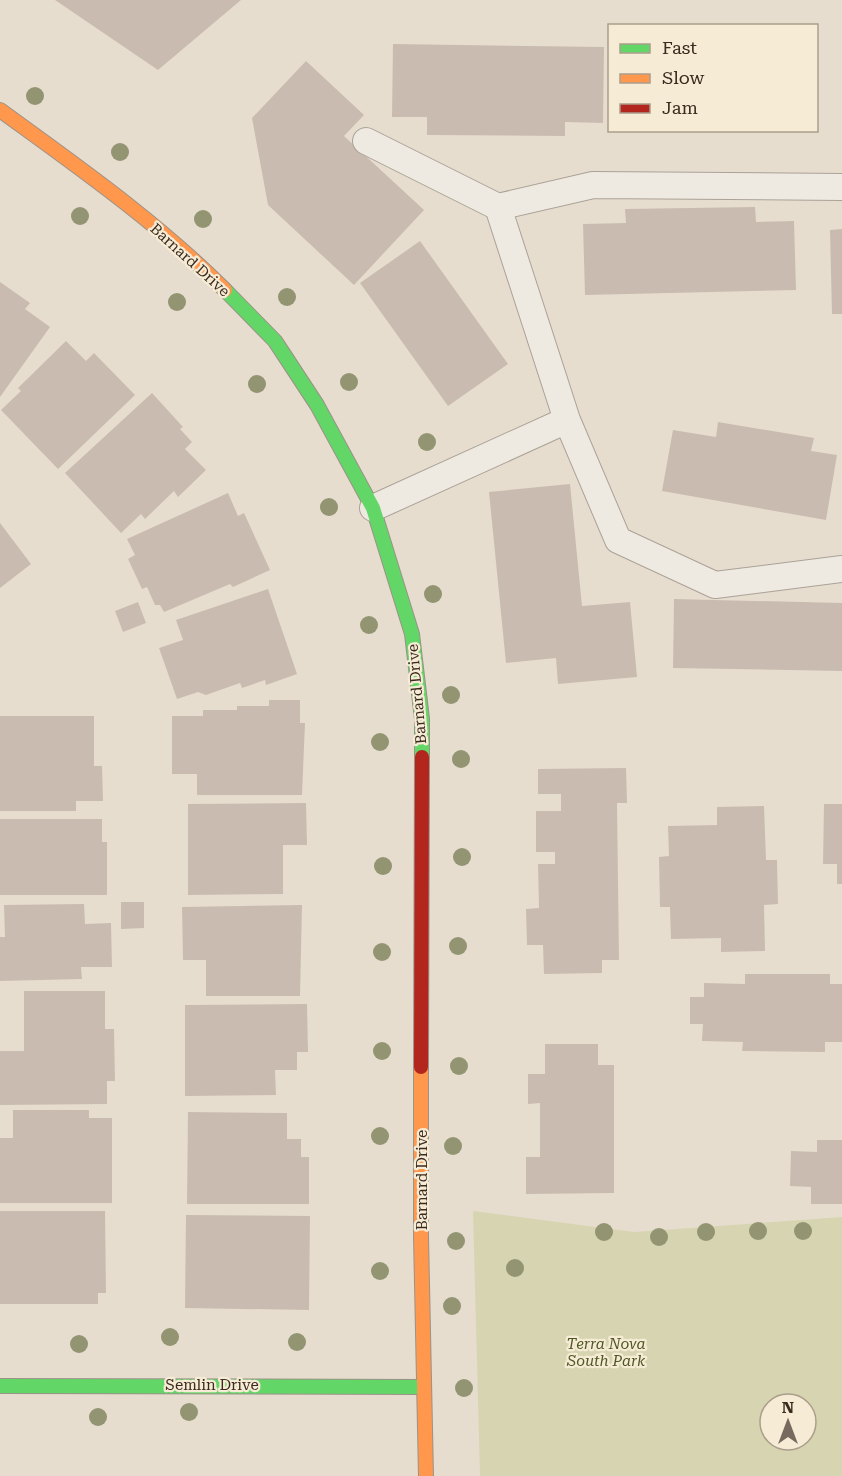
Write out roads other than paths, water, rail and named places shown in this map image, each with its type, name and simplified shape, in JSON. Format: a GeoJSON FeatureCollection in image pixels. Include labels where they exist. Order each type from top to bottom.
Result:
{"type":"FeatureCollection","features":[{"type":"Feature","properties":{"kind":"street","name":"Barnard Drive"},"geometry":{"type":"LineString","coordinates":[[0,110],[104,186],[204,269],[275,341],[317,405],[373,508],[412,634],[422,719],[422,1236],[426,1476]]}},
{"type":"Feature","properties":{"kind":"street","name":"Semlin Drive"},"geometry":{"type":"LineString","coordinates":[[0,1386],[344,1384],[424,1388]]}},
{"type":"Feature","properties":{"kind":"lane"},"geometry":{"type":"LineString","coordinates":[[366,141],[498,207],[593,185],[842,186]]}},
{"type":"Feature","properties":{"kind":"lane"},"geometry":{"type":"LineString","coordinates":[[498,207],[567,420],[618,540],[715,585],[842,569]]}},
{"type":"Feature","properties":{"kind":"lane"},"geometry":{"type":"LineString","coordinates":[[373,508],[567,420]]}},
{"type":"Feature","properties":{"kind":"park label","name":"Terra Nova South Park"},"geometry":{"type":"Point","coordinates":[606,1352]}}]}
